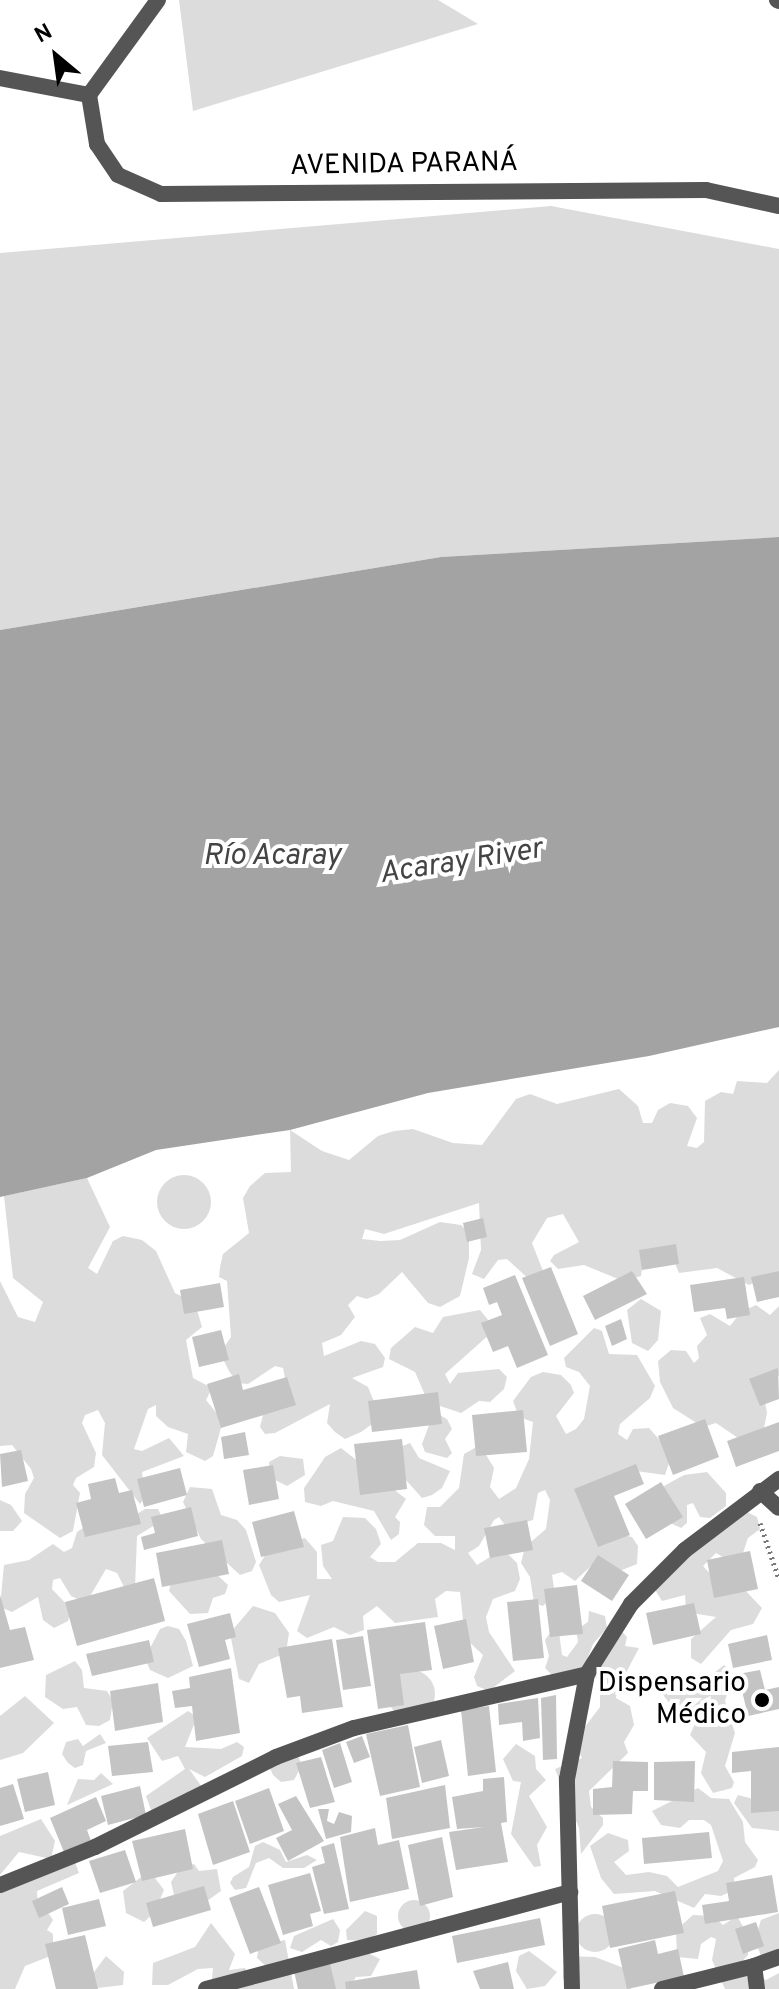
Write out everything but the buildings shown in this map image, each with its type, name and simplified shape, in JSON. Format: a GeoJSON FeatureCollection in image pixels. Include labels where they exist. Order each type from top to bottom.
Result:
{"type":"FeatureCollection","features":[{"type":"Feature","properties":{"kind":"street"},"geometry":{"type":"LineString","coordinates":[[0,78],[89,95],[158,0]]}},
{"type":"Feature","properties":{"kind":"street","name":"AVENIDA PARANÁ"},"geometry":{"type":"LineString","coordinates":[[89,95],[97,144],[118,175],[161,194],[706,190],[776,203]]}},
{"type":"Feature","properties":{"kind":"street"},"geometry":{"type":"LineString","coordinates":[[572,1989],[567,1779],[587,1674],[631,1604],[685,1550],[779,1479]]}},
{"type":"Feature","properties":{"kind":"street"},"geometry":{"type":"LineString","coordinates":[[756,1494],[779,1508]]}},
{"type":"Feature","properties":{"kind":"street"},"geometry":{"type":"LineString","coordinates":[[0,1885],[95,1847],[276,1757],[354,1728],[587,1674]]}},
{"type":"Feature","properties":{"kind":"street"},"geometry":{"type":"LineString","coordinates":[[206,1989],[570,1892]]}},
{"type":"Feature","properties":{"kind":"street"},"geometry":{"type":"LineString","coordinates":[[662,1989],[779,1957]]}},
{"type":"Feature","properties":{"kind":"street"},"geometry":{"type":"LineString","coordinates":[[754,1966],[757,1989]]}},
{"type":"Feature","properties":{"kind":"path"},"geometry":{"type":"LineString","coordinates":[[756,1494],[765,1537],[779,1579]]}},
{"type":"Feature","properties":{"kind":"path"},"geometry":{"type":"LineString","coordinates":[[765,1537],[779,1531]]}},
{"type":"Feature","properties":{"kind":"shaded area"},"geometry":{"type":"Polygon","coordinates":[[[179,0],[438,0],[478,24],[193,111],[179,0]]]}},
{"type":"Feature","properties":{"kind":"shaded area"},"geometry":{"type":"Polygon","coordinates":[[[551,206],[779,249],[779,537],[441,557],[0,630],[0,253],[551,206]]]}},
{"type":"Feature","properties":{"kind":"shaded area"},"geometry":{"type":"Polygon","coordinates":[[[779,1070],[779,1271],[749,1285],[717,1268],[679,1273],[670,1251],[644,1253],[641,1276],[623,1281],[584,1265],[558,1269],[550,1261],[554,1255],[579,1242],[563,1214],[547,1218],[532,1243],[545,1276],[532,1282],[507,1259],[498,1260],[484,1279],[472,1274],[481,1250],[479,1203],[384,1234],[365,1229],[362,1239],[380,1241],[400,1240],[440,1222],[461,1225],[469,1233],[469,1258],[460,1296],[440,1307],[428,1303],[402,1272],[379,1294],[367,1299],[357,1296],[348,1305],[355,1317],[341,1335],[322,1343],[324,1356],[361,1341],[375,1344],[385,1358],[383,1367],[352,1378],[368,1387],[377,1409],[375,1422],[361,1432],[345,1439],[335,1432],[327,1423],[330,1404],[275,1433],[265,1434],[260,1427],[264,1411],[286,1383],[283,1368],[275,1366],[248,1384],[237,1383],[229,1371],[220,1353],[231,1337],[227,1281],[219,1277],[220,1267],[223,1254],[249,1233],[243,1198],[250,1186],[265,1173],[291,1172],[290,1130],[322,1151],[349,1160],[378,1136],[394,1131],[413,1129],[453,1143],[482,1145],[516,1099],[530,1094],[557,1104],[619,1089],[638,1106],[643,1123],[652,1123],[658,1110],[670,1103],[688,1106],[697,1118],[687,1146],[697,1148],[704,1142],[705,1101],[721,1092],[733,1094],[737,1081],[767,1083],[779,1070]]]}},
{"type":"Feature","properties":{"kind":"shaded area"},"geometry":{"type":"Polygon","coordinates":[[[184,1175],[203,1183],[211,1202],[203,1221],[184,1229],[165,1221],[157,1202],[165,1183],[184,1175]]]}},
{"type":"Feature","properties":{"kind":"shaded area"},"geometry":{"type":"Polygon","coordinates":[[[87,1178],[110,1227],[88,1268],[97,1274],[113,1241],[123,1236],[142,1240],[156,1251],[175,1293],[195,1303],[202,1327],[186,1340],[193,1378],[212,1388],[206,1400],[223,1421],[213,1456],[205,1461],[186,1452],[188,1434],[168,1427],[156,1416],[156,1405],[148,1409],[134,1449],[142,1451],[169,1438],[184,1456],[142,1472],[145,1497],[140,1504],[102,1455],[105,1423],[98,1410],[85,1415],[82,1423],[96,1453],[94,1467],[76,1478],[73,1485],[80,1493],[73,1531],[60,1538],[24,1513],[25,1494],[34,1478],[31,1469],[12,1445],[0,1446],[0,1281],[18,1317],[35,1322],[43,1302],[13,1278],[4,1196],[87,1178]]]}},
{"type":"Feature","properties":{"kind":"shaded area"},"geometry":{"type":"Polygon","coordinates":[[[641,1299],[661,1311],[658,1340],[648,1351],[632,1343],[627,1310],[641,1299]]]}},
{"type":"Feature","properties":{"kind":"shaded area"},"geometry":{"type":"Polygon","coordinates":[[[756,1305],[770,1315],[779,1306],[779,1376],[769,1377],[762,1386],[767,1413],[763,1433],[744,1442],[716,1423],[703,1427],[673,1408],[660,1382],[658,1361],[671,1350],[686,1351],[694,1363],[699,1358],[697,1346],[707,1335],[700,1318],[710,1314],[730,1326],[741,1312],[756,1305]]]}},
{"type":"Feature","properties":{"kind":"shaded area"},"geometry":{"type":"Polygon","coordinates":[[[480,1310],[493,1326],[491,1333],[445,1374],[450,1384],[458,1373],[499,1369],[507,1377],[504,1389],[490,1402],[479,1401],[461,1413],[428,1402],[415,1372],[389,1359],[391,1348],[415,1327],[433,1333],[443,1317],[480,1310]]]}},
{"type":"Feature","properties":{"kind":"shaded area"},"geometry":{"type":"Polygon","coordinates":[[[594,1328],[602,1331],[609,1354],[637,1355],[655,1386],[650,1398],[620,1424],[618,1434],[627,1440],[633,1429],[649,1428],[672,1454],[665,1475],[636,1471],[594,1495],[619,1534],[632,1537],[638,1546],[637,1564],[617,1572],[592,1565],[575,1581],[562,1572],[552,1575],[555,1594],[543,1606],[534,1603],[530,1577],[521,1563],[525,1547],[546,1529],[550,1500],[545,1490],[538,1493],[533,1520],[507,1528],[499,1517],[494,1520],[479,1546],[468,1553],[477,1565],[503,1549],[517,1563],[520,1579],[515,1591],[493,1599],[486,1617],[489,1632],[515,1671],[489,1691],[477,1686],[474,1677],[483,1655],[465,1638],[460,1592],[446,1591],[435,1599],[438,1617],[395,1623],[377,1606],[363,1616],[364,1630],[350,1635],[334,1627],[307,1638],[297,1631],[310,1595],[279,1602],[271,1595],[259,1565],[271,1546],[305,1538],[317,1552],[317,1579],[332,1579],[323,1566],[321,1545],[333,1541],[343,1517],[365,1518],[376,1529],[381,1544],[370,1557],[378,1562],[395,1562],[418,1543],[441,1543],[455,1550],[455,1536],[435,1536],[424,1525],[427,1507],[440,1507],[459,1488],[464,1454],[480,1445],[494,1468],[490,1487],[499,1499],[516,1488],[529,1459],[533,1422],[519,1417],[513,1401],[531,1377],[543,1372],[561,1375],[571,1385],[574,1393],[556,1416],[566,1434],[576,1429],[584,1419],[590,1386],[579,1372],[566,1367],[564,1358],[594,1328]]]}},
{"type":"Feature","properties":{"kind":"shaded area"},"geometry":{"type":"Polygon","coordinates":[[[434,1412],[447,1419],[452,1429],[445,1439],[452,1453],[447,1458],[425,1452],[422,1444],[434,1412]]]}},
{"type":"Feature","properties":{"kind":"shaded area"},"geometry":{"type":"Polygon","coordinates":[[[410,1443],[419,1458],[450,1471],[442,1488],[432,1495],[422,1498],[397,1470],[393,1450],[410,1443]]]}},
{"type":"Feature","properties":{"kind":"shaded area"},"geometry":{"type":"Polygon","coordinates":[[[341,1448],[406,1499],[395,1517],[400,1522],[399,1534],[391,1540],[374,1511],[333,1501],[321,1506],[305,1502],[304,1488],[325,1457],[341,1448]]]}},
{"type":"Feature","properties":{"kind":"shaded area"},"geometry":{"type":"Polygon","coordinates":[[[280,1456],[303,1459],[305,1475],[287,1486],[271,1478],[269,1462],[280,1456]]]}},
{"type":"Feature","properties":{"kind":"shaded area"},"geometry":{"type":"Polygon","coordinates":[[[707,1472],[726,1493],[726,1506],[710,1518],[700,1517],[693,1503],[687,1505],[687,1523],[681,1528],[668,1522],[659,1500],[664,1486],[684,1475],[707,1472]]]}},
{"type":"Feature","properties":{"kind":"shaded area"},"geometry":{"type":"Polygon","coordinates":[[[190,1487],[212,1489],[221,1515],[237,1520],[246,1530],[256,1562],[252,1571],[240,1575],[201,1539],[183,1502],[190,1487]]]}},
{"type":"Feature","properties":{"kind":"shaded area"},"geometry":{"type":"Polygon","coordinates":[[[0,1500],[11,1505],[22,1521],[13,1531],[0,1531],[0,1500]]]}},
{"type":"Feature","properties":{"kind":"shaded area"},"geometry":{"type":"Polygon","coordinates":[[[145,1509],[158,1509],[163,1520],[137,1536],[135,1588],[127,1593],[117,1573],[106,1569],[86,1603],[71,1596],[60,1578],[53,1580],[52,1589],[71,1609],[68,1621],[54,1628],[43,1620],[38,1597],[12,1612],[0,1607],[4,1565],[29,1560],[53,1544],[64,1552],[72,1548],[77,1532],[92,1522],[132,1517],[145,1509]]]}},
{"type":"Feature","properties":{"kind":"shaded area"},"geometry":{"type":"Polygon","coordinates":[[[747,1512],[757,1517],[760,1529],[748,1538],[742,1556],[731,1562],[716,1553],[703,1566],[721,1585],[743,1588],[762,1608],[753,1624],[731,1630],[701,1664],[691,1658],[691,1639],[716,1617],[686,1612],[685,1595],[662,1601],[650,1582],[747,1512]]]}},
{"type":"Feature","properties":{"kind":"shaded area"},"geometry":{"type":"Polygon","coordinates":[[[213,1571],[228,1585],[225,1594],[213,1598],[208,1613],[190,1614],[169,1591],[172,1579],[213,1571]]]}},
{"type":"Feature","properties":{"kind":"shaded area"},"geometry":{"type":"Polygon","coordinates":[[[253,1606],[275,1613],[289,1633],[286,1653],[259,1664],[249,1683],[239,1679],[230,1633],[253,1606]]]}},
{"type":"Feature","properties":{"kind":"shaded area"},"geometry":{"type":"Polygon","coordinates":[[[589,1611],[605,1616],[607,1628],[593,1644],[583,1670],[558,1681],[545,1668],[549,1656],[545,1640],[552,1630],[559,1632],[562,1655],[567,1657],[578,1642],[576,1630],[588,1622],[589,1611]]]}},
{"type":"Feature","properties":{"kind":"shaded area"},"geometry":{"type":"Polygon","coordinates":[[[615,1624],[627,1637],[625,1646],[639,1648],[617,1690],[616,1698],[630,1706],[634,1725],[624,1742],[628,1753],[589,1791],[591,1807],[603,1818],[603,1825],[581,1854],[579,1828],[555,1769],[582,1758],[576,1747],[578,1736],[600,1707],[600,1682],[589,1671],[615,1624]]]}},
{"type":"Feature","properties":{"kind":"shaded area"},"geometry":{"type":"Polygon","coordinates":[[[168,1626],[179,1629],[193,1666],[168,1678],[150,1670],[145,1658],[160,1629],[168,1626]]]}},
{"type":"Feature","properties":{"kind":"shaded area"},"geometry":{"type":"Polygon","coordinates":[[[75,1661],[82,1670],[84,1688],[107,1691],[113,1701],[110,1720],[99,1726],[86,1725],[77,1707],[63,1709],[45,1697],[46,1675],[75,1661]]]}},
{"type":"Feature","properties":{"kind":"shaded area"},"geometry":{"type":"Polygon","coordinates":[[[724,1665],[733,1673],[725,1701],[735,1733],[725,1766],[734,1782],[732,1788],[713,1793],[701,1773],[706,1752],[690,1735],[701,1710],[670,1704],[661,1692],[667,1682],[681,1677],[692,1692],[699,1688],[697,1679],[708,1678],[724,1665]]]}},
{"type":"Feature","properties":{"kind":"shaded area"},"geometry":{"type":"Polygon","coordinates":[[[411,1670],[428,1677],[435,1694],[428,1711],[411,1718],[394,1711],[387,1694],[394,1677],[411,1670]]]}},
{"type":"Feature","properties":{"kind":"shaded area"},"geometry":{"type":"Polygon","coordinates":[[[25,1696],[54,1723],[23,1753],[0,1760],[0,1716],[25,1696]]]}},
{"type":"Feature","properties":{"kind":"shaded area"},"geometry":{"type":"Polygon","coordinates":[[[188,1711],[197,1717],[185,1747],[221,1749],[237,1742],[244,1747],[242,1756],[205,1777],[189,1769],[202,1787],[152,1813],[146,1796],[185,1769],[178,1756],[162,1761],[147,1738],[188,1711]]]}},
{"type":"Feature","properties":{"kind":"shaded area"},"geometry":{"type":"Polygon","coordinates":[[[100,1734],[106,1743],[86,1751],[83,1765],[75,1768],[68,1763],[62,1754],[66,1742],[78,1739],[83,1746],[100,1734]]]}},
{"type":"Feature","properties":{"kind":"shaded area"},"geometry":{"type":"Polygon","coordinates":[[[516,1744],[535,1756],[536,1769],[546,1780],[529,1796],[547,1827],[537,1845],[541,1866],[534,1867],[511,1834],[521,1782],[513,1781],[503,1759],[516,1744]]]}},
{"type":"Feature","properties":{"kind":"shaded area"},"geometry":{"type":"Polygon","coordinates":[[[298,1756],[302,1765],[294,1780],[281,1782],[273,1775],[269,1766],[298,1756]]]}},
{"type":"Feature","properties":{"kind":"shaded area"},"geometry":{"type":"Polygon","coordinates":[[[101,1773],[113,1784],[67,1805],[78,1779],[94,1780],[101,1773]]]}},
{"type":"Feature","properties":{"kind":"shaded area"},"geometry":{"type":"Polygon","coordinates":[[[698,1788],[711,1798],[729,1799],[743,1822],[745,1842],[758,1860],[755,1867],[734,1878],[734,1890],[721,1896],[705,1894],[694,1908],[655,1891],[614,1894],[601,1878],[590,1846],[608,1833],[628,1840],[629,1851],[614,1862],[626,1875],[649,1872],[667,1876],[678,1887],[718,1871],[723,1861],[711,1825],[704,1820],[689,1820],[680,1828],[661,1825],[652,1811],[698,1788]]]}},
{"type":"Feature","properties":{"kind":"shaded area"},"geometry":{"type":"Polygon","coordinates":[[[738,1795],[779,1806],[779,1831],[752,1828],[734,1803],[738,1795]]]}},
{"type":"Feature","properties":{"kind":"shaded area"},"geometry":{"type":"Polygon","coordinates":[[[41,1819],[55,1841],[51,1859],[19,1852],[0,1875],[0,1836],[41,1819]]]}},
{"type":"Feature","properties":{"kind":"shaded area"},"geometry":{"type":"Polygon","coordinates":[[[263,1842],[280,1850],[286,1862],[307,1855],[317,1860],[304,1868],[283,1868],[269,1858],[256,1863],[246,1888],[235,1890],[230,1883],[233,1877],[249,1867],[255,1846],[263,1842]]]}},
{"type":"Feature","properties":{"kind":"shaded area"},"geometry":{"type":"Polygon","coordinates":[[[73,1857],[79,1873],[37,1891],[38,1907],[44,1907],[53,1920],[47,1930],[53,1934],[53,1955],[25,1966],[15,1989],[0,1989],[0,1878],[73,1857]]]}},
{"type":"Feature","properties":{"kind":"shaded area"},"geometry":{"type":"Polygon","coordinates":[[[194,1864],[199,1871],[217,1869],[221,1891],[204,1903],[176,1904],[171,1882],[181,1867],[194,1864]]]}},
{"type":"Feature","properties":{"kind":"shaded area"},"geometry":{"type":"Polygon","coordinates":[[[145,1874],[152,1874],[164,1890],[154,1913],[144,1922],[126,1913],[123,1891],[145,1874]]]}},
{"type":"Feature","properties":{"kind":"shaded area"},"geometry":{"type":"Polygon","coordinates":[[[414,1900],[425,1905],[430,1916],[425,1927],[414,1932],[403,1927],[398,1916],[403,1905],[414,1900]]]}},
{"type":"Feature","properties":{"kind":"shaded area"},"geometry":{"type":"Polygon","coordinates":[[[365,1911],[377,1916],[377,1934],[366,1941],[347,1940],[346,1930],[365,1911]]]}},
{"type":"Feature","properties":{"kind":"shaded area"},"geometry":{"type":"Polygon","coordinates":[[[779,1913],[779,1959],[761,1956],[755,1940],[761,1920],[779,1913]]]}},
{"type":"Feature","properties":{"kind":"shaded area"},"geometry":{"type":"Polygon","coordinates":[[[595,1914],[609,1919],[614,1933],[609,1947],[595,1952],[581,1947],[576,1933],[581,1919],[595,1914]]]}},
{"type":"Feature","properties":{"kind":"shaded area"},"geometry":{"type":"Polygon","coordinates":[[[693,1915],[713,1916],[723,1925],[737,1916],[749,1937],[748,1955],[739,1965],[766,1980],[779,1973],[779,1989],[725,1989],[712,1960],[716,1939],[711,1937],[701,1944],[698,1959],[677,1957],[676,1930],[693,1915]]]}},
{"type":"Feature","properties":{"kind":"shaded area"},"geometry":{"type":"Polygon","coordinates":[[[333,1919],[340,1930],[338,1942],[331,1946],[321,1940],[302,1952],[290,1948],[294,1936],[333,1919]]]}},
{"type":"Feature","properties":{"kind":"shaded area"},"geometry":{"type":"Polygon","coordinates":[[[211,1923],[235,1954],[229,1970],[245,1968],[254,1985],[278,1977],[257,1958],[259,1945],[285,1940],[294,1989],[211,1989],[213,1968],[198,1969],[168,1985],[152,1985],[153,1963],[195,1947],[211,1923]]]}},
{"type":"Feature","properties":{"kind":"shaded area"},"geometry":{"type":"Polygon","coordinates":[[[529,1951],[557,1972],[545,1986],[527,1989],[516,1971],[519,1956],[529,1951]]]}},
{"type":"Feature","properties":{"kind":"shaded area"},"geometry":{"type":"Polygon","coordinates":[[[368,1953],[380,1959],[371,1976],[356,1977],[348,1989],[331,1989],[326,1967],[334,1960],[368,1953]]]}},
{"type":"Feature","properties":{"kind":"shaded area"},"geometry":{"type":"Polygon","coordinates":[[[106,1956],[124,1972],[123,1985],[90,1989],[88,1980],[106,1956]]]}},
{"type":"Feature","properties":{"kind":"shaded area"},"geometry":{"type":"Polygon","coordinates":[[[565,1956],[595,1957],[629,1970],[631,1989],[578,1989],[563,1978],[565,1956]]]}},
{"type":"Feature","properties":{"kind":"water","name":"Río Acaray"},"geometry":{"type":"Polygon","coordinates":[[[779,537],[779,1027],[649,1056],[428,1093],[290,1130],[156,1150],[87,1178],[0,1197],[0,630],[441,557],[779,537]]]}},
{"type":"Feature","properties":{"kind":"place","name":"Dispensario Médico"},"geometry":{"type":"Point","coordinates":[762,1700]}},
{"type":"Feature","properties":{"kind":"water label","name":"Acaray River"},"geometry":{"type":"Point","coordinates":[461,863]}}]}
